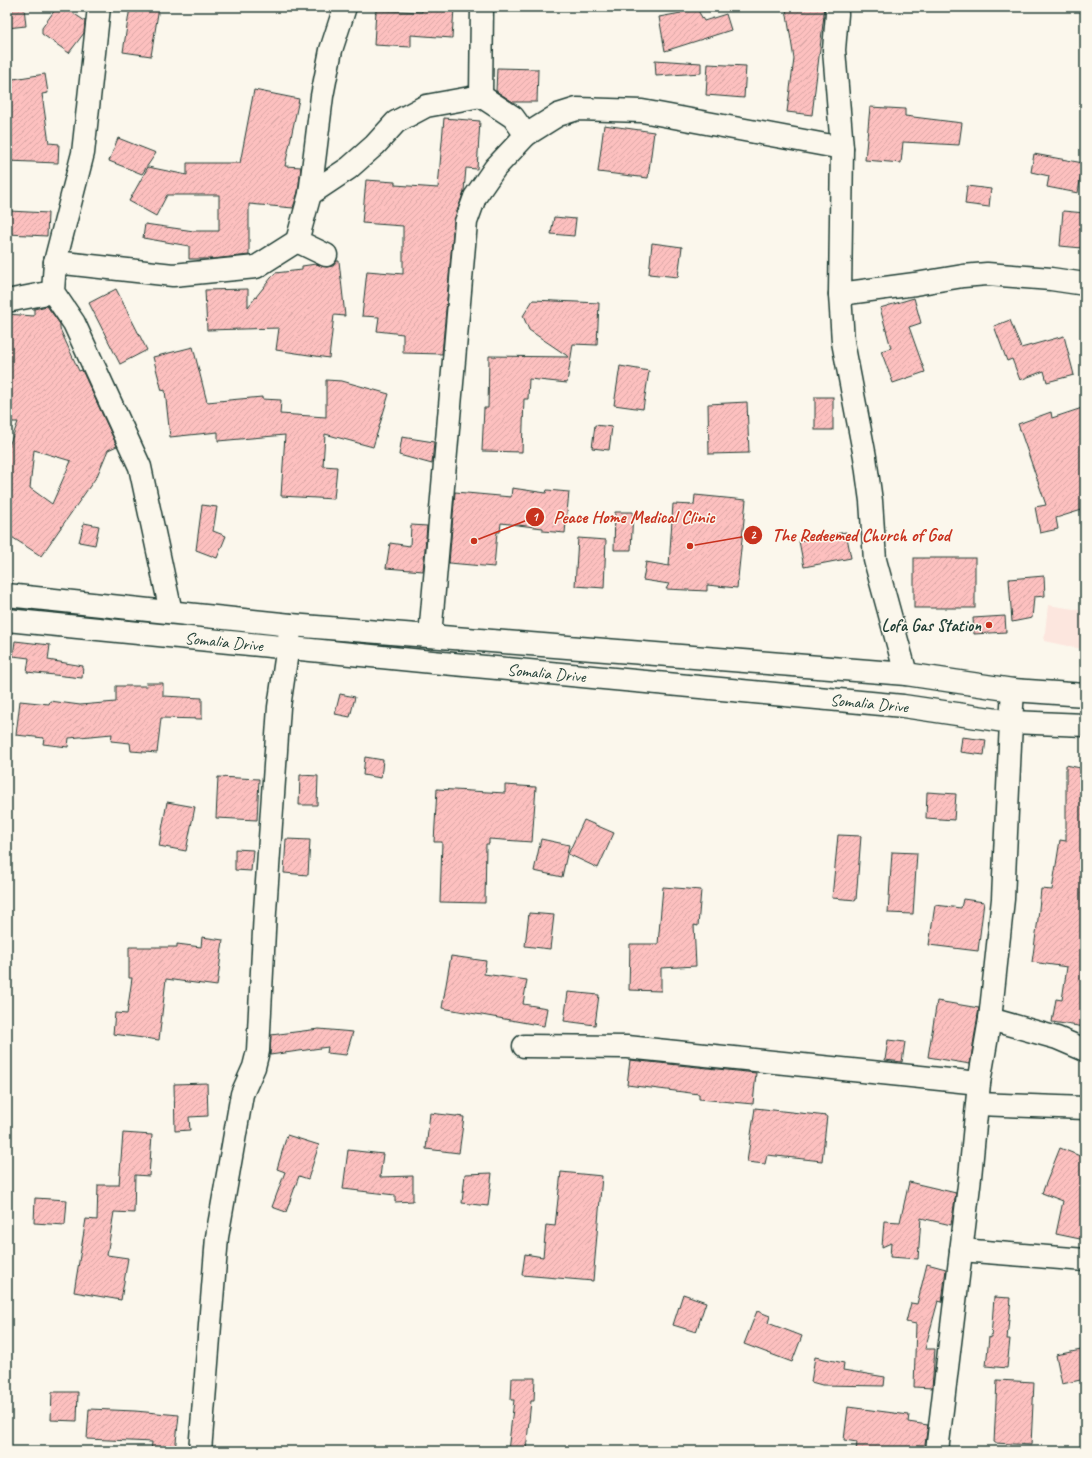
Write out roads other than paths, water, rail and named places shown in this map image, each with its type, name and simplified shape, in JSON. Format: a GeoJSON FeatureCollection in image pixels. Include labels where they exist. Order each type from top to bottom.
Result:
{"type":"FeatureCollection","features":[{"type":"Feature","properties":{"kind":"street"},"geometry":{"type":"LineString","coordinates":[[99,7],[83,153],[55,262],[53,292],[74,323],[140,467],[172,612]]}},
{"type":"Feature","properties":{"kind":"street"},"geometry":{"type":"LineString","coordinates":[[55,262],[173,275],[256,267],[297,241],[310,194],[322,96],[331,50],[346,7]]}},
{"type":"Feature","properties":{"kind":"street"},"geometry":{"type":"LineString","coordinates":[[481,96],[482,7]]}},
{"type":"Feature","properties":{"kind":"street"},"geometry":{"type":"LineString","coordinates":[[836,7],[837,14],[834,50],[842,148],[840,294],[843,342],[872,501],[875,560],[906,674]]}},
{"type":"Feature","properties":{"kind":"street"},"geometry":{"type":"LineString","coordinates":[[310,194],[350,168],[375,145],[396,122],[426,106],[481,96],[512,117],[526,135]]}},
{"type":"Feature","properties":{"kind":"street"},"geometry":{"type":"LineString","coordinates":[[430,636],[466,222],[475,197],[495,168],[526,135],[558,115],[577,109],[642,111],[842,148]]}},
{"type":"Feature","properties":{"kind":"street"},"geometry":{"type":"LineString","coordinates":[[297,241],[326,255]]}},
{"type":"Feature","properties":{"kind":"street"},"geometry":{"type":"LineString","coordinates":[[840,294],[963,276],[987,274],[1051,279],[1085,284]]}},
{"type":"Feature","properties":{"kind":"street"},"geometry":{"type":"LineString","coordinates":[[7,301],[53,292]]}},
{"type":"Feature","properties":{"kind":"street","name":"Somalia Drive"},"geometry":{"type":"LineString","coordinates":[[7,595],[291,624],[906,674],[1013,690],[1085,695]]}},
{"type":"Feature","properties":{"kind":"street","name":"Somalia Drive"},"geometry":{"type":"LineString","coordinates":[[7,620],[903,706],[1011,722],[1085,725]]}},
{"type":"Feature","properties":{"kind":"street"},"geometry":{"type":"LineString","coordinates":[[200,1451],[218,1237],[242,1094],[254,1067],[258,1051],[265,911],[279,707],[291,624]]}},
{"type":"Feature","properties":{"kind":"street"},"geometry":{"type":"LineString","coordinates":[[937,1451],[980,1083],[990,1019],[1003,899],[1013,690]]}},
{"type":"Feature","properties":{"kind":"street"},"geometry":{"type":"LineString","coordinates":[[990,1019],[1057,1038],[1085,1050]]}},
{"type":"Feature","properties":{"kind":"street"},"geometry":{"type":"LineString","coordinates":[[524,1046],[627,1047],[980,1083]]}},
{"type":"Feature","properties":{"kind":"street"},"geometry":{"type":"LineString","coordinates":[[978,1104],[1085,1108]]}},
{"type":"Feature","properties":{"kind":"street"},"geometry":{"type":"LineString","coordinates":[[960,1250],[1085,1260]]}},
{"type":"Feature","properties":{"kind":"place","name":"Peace Home Medical Clinic"},"geometry":{"type":"Point","coordinates":[474,541]}},
{"type":"Feature","properties":{"kind":"place","name":"The Redeemed Church of God"},"geometry":{"type":"Point","coordinates":[690,546]}},
{"type":"Feature","properties":{"kind":"place","name":"Lofa Gas Station"},"geometry":{"type":"Point","coordinates":[989,625]}}]}
